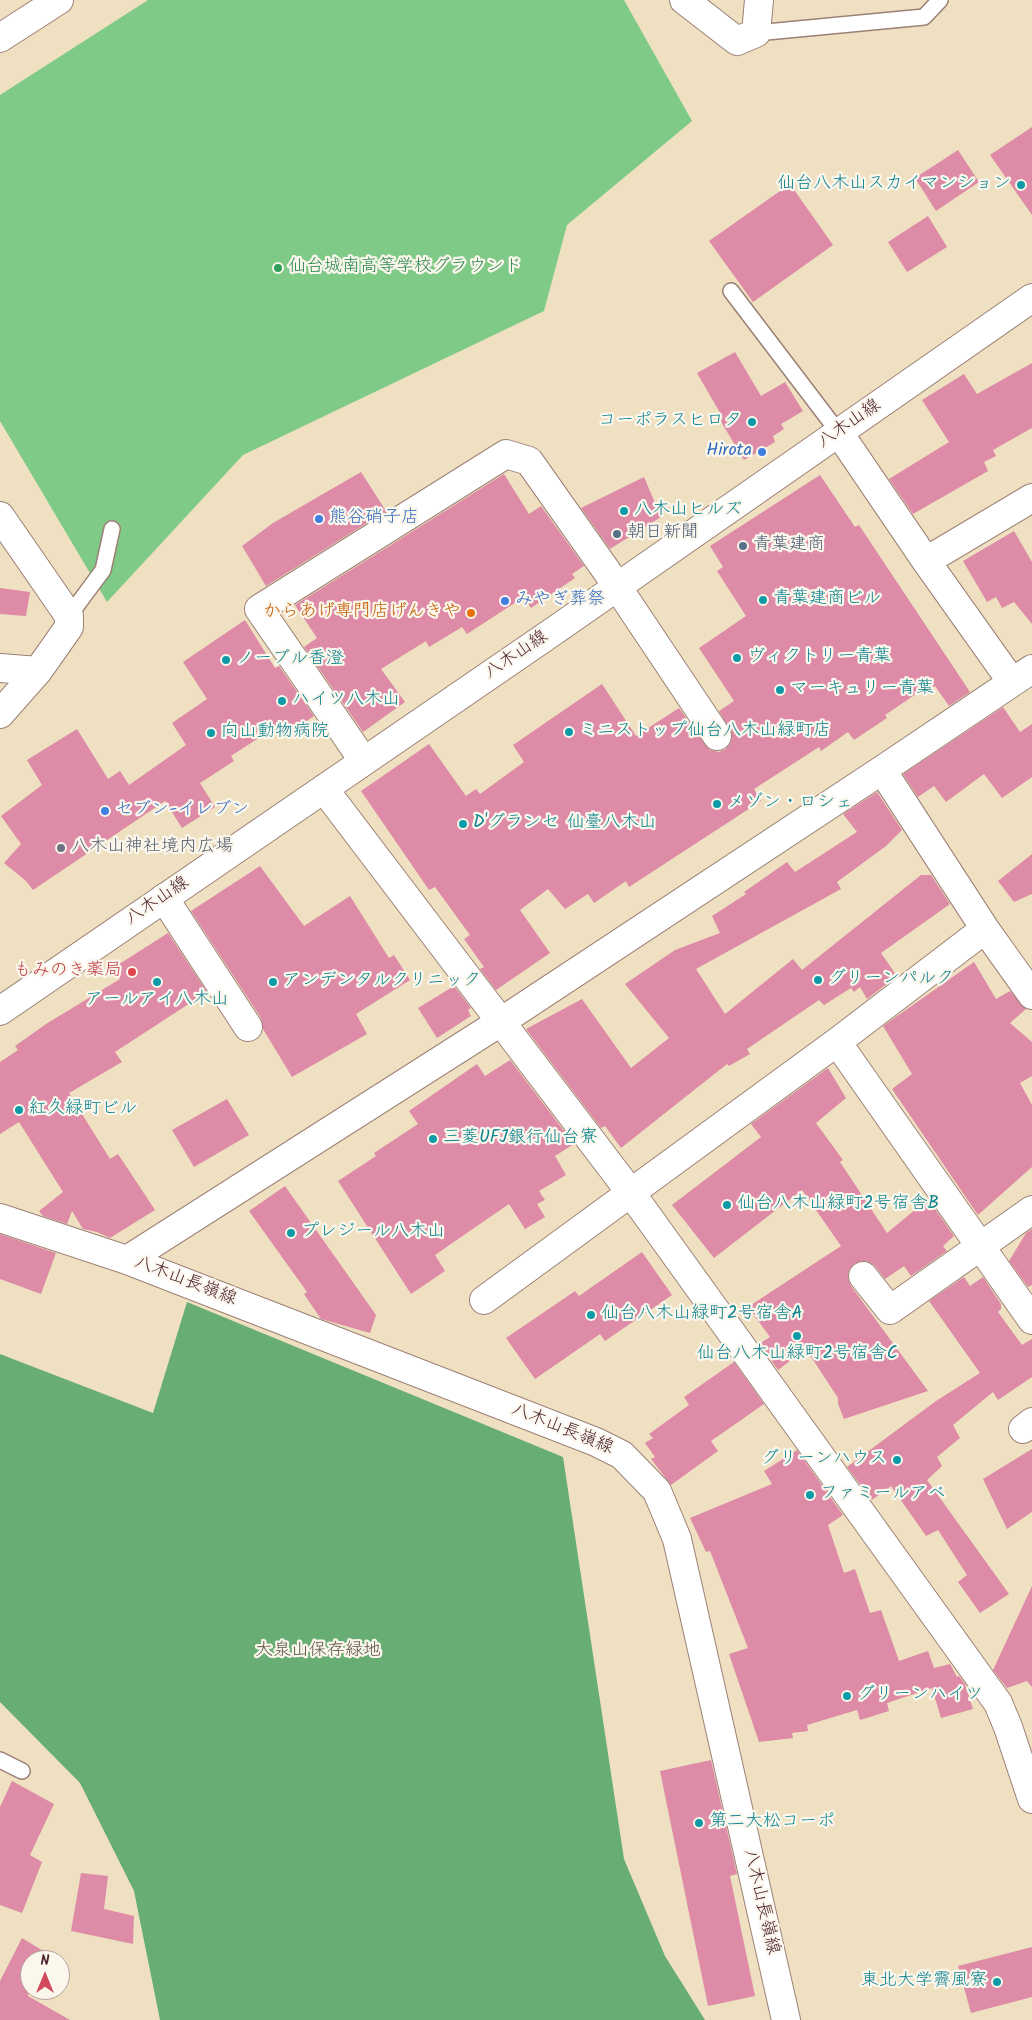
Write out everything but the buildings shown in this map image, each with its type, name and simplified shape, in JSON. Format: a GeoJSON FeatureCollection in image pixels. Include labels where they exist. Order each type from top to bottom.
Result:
{"type":"FeatureCollection","features":[{"type":"Feature","properties":{"kind":"street"},"geometry":{"type":"LineString","coordinates":[[2,35],[59,0]]}},
{"type":"Feature","properties":{"kind":"street"},"geometry":{"type":"LineString","coordinates":[[684,0],[737,42],[756,33],[759,0]]}},
{"type":"Feature","properties":{"kind":"street","name":"八木山線"},"geometry":{"type":"LineString","coordinates":[[0,1011],[324,789],[363,760],[1032,298]]}},
{"type":"Feature","properties":{"kind":"street"},"geometry":{"type":"LineString","coordinates":[[127,1260],[502,1021],[882,770],[1022,675],[926,561],[839,433]]}},
{"type":"Feature","properties":{"kind":"street"},"geometry":{"type":"LineString","coordinates":[[363,760],[259,609],[506,454],[529,462],[617,586],[717,736]]}},
{"type":"Feature","properties":{"kind":"street"},"geometry":{"type":"LineString","coordinates":[[926,561],[1032,498]]}},
{"type":"Feature","properties":{"kind":"street"},"geometry":{"type":"LineString","coordinates":[[0,516],[69,616],[69,627],[38,672],[0,714]]}},
{"type":"Feature","properties":{"kind":"street"},"geometry":{"type":"LineString","coordinates":[[0,668],[38,672]]}},
{"type":"Feature","properties":{"kind":"street"},"geometry":{"type":"LineString","coordinates":[[882,770],[985,928],[1032,995]]}},
{"type":"Feature","properties":{"kind":"street"},"geometry":{"type":"LineString","coordinates":[[324,789],[631,1193],[998,1704],[1008,1727],[1032,1798]]}},
{"type":"Feature","properties":{"kind":"street"},"geometry":{"type":"LineString","coordinates":[[164,898],[248,1027]]}},
{"type":"Feature","properties":{"kind":"street"},"geometry":{"type":"LineString","coordinates":[[484,1300],[837,1042],[985,928]]}},
{"type":"Feature","properties":{"kind":"street"},"geometry":{"type":"LineString","coordinates":[[837,1042],[1032,1320]]}},
{"type":"Feature","properties":{"kind":"street"},"geometry":{"type":"LineString","coordinates":[[863,1276],[890,1310],[1032,1210]]}},
{"type":"Feature","properties":{"kind":"street","name":"八木山長嶺線"},"geometry":{"type":"LineString","coordinates":[[0,1218],[127,1260],[596,1442],[622,1455],[657,1491],[677,1539],[786,2020]]}},
{"type":"Feature","properties":{"kind":"lane"},"geometry":{"type":"LineString","coordinates":[[756,33],[924,17],[940,0]]}},
{"type":"Feature","properties":{"kind":"lane"},"geometry":{"type":"LineString","coordinates":[[730,291],[839,433]]}},
{"type":"Feature","properties":{"kind":"lane"},"geometry":{"type":"LineString","coordinates":[[69,616],[103,570],[112,528]]}},
{"type":"Feature","properties":{"kind":"lane"},"geometry":{"type":"LineString","coordinates":[[0,1760],[22,1770]]}},
{"type":"Feature","properties":{"kind":"green space","name":"仙台城南高等学校グラウンド"},"geometry":{"type":"Polygon","coordinates":[[[148,0],[624,0],[692,121],[567,225],[544,311],[243,455],[107,602],[0,421],[0,95],[148,0]]]}},
{"type":"Feature","properties":{"kind":"green space","name":"大泉山保存緑地"},"geometry":{"type":"Polygon","coordinates":[[[187,1302],[563,1457],[624,1859],[665,1956],[705,2020],[160,2020],[134,1891],[80,1783],[0,1702],[0,1354],[153,1413],[187,1302]]]}},
{"type":"Feature","properties":{"kind":"place","name":"仙台八木山スカイマンション"},"geometry":{"type":"Point","coordinates":[1021,185]}},
{"type":"Feature","properties":{"kind":"place","name":"仙台城南高等学校グラウンド"},"geometry":{"type":"Point","coordinates":[278,268]}},
{"type":"Feature","properties":{"kind":"place","name":"コーポラスヒロタ"},"geometry":{"type":"Point","coordinates":[752,422]}},
{"type":"Feature","properties":{"kind":"place","name":"Hirota"},"geometry":{"type":"Point","coordinates":[762,452]}},
{"type":"Feature","properties":{"kind":"place","name":"八木山ヒルズ"},"geometry":{"type":"Point","coordinates":[624,511]}},
{"type":"Feature","properties":{"kind":"place","name":"熊谷硝子店"},"geometry":{"type":"Point","coordinates":[319,519]}},
{"type":"Feature","properties":{"kind":"place","name":"朝日新聞"},"geometry":{"type":"Point","coordinates":[617,534]}},
{"type":"Feature","properties":{"kind":"place","name":"青葉建商"},"geometry":{"type":"Point","coordinates":[743,546]}},
{"type":"Feature","properties":{"kind":"place","name":"青葉建商ビル"},"geometry":{"type":"Point","coordinates":[763,600]}},
{"type":"Feature","properties":{"kind":"place","name":"みやぎ葬祭"},"geometry":{"type":"Point","coordinates":[505,601]}},
{"type":"Feature","properties":{"kind":"place","name":"からあげ専門店げんきや"},"geometry":{"type":"Point","coordinates":[471,613]}},
{"type":"Feature","properties":{"kind":"place","name":"ヴィクトリー青葉"},"geometry":{"type":"Point","coordinates":[737,658]}},
{"type":"Feature","properties":{"kind":"place","name":"ノーブル香澄"},"geometry":{"type":"Point","coordinates":[226,660]}},
{"type":"Feature","properties":{"kind":"place","name":"マーキュリー青葉"},"geometry":{"type":"Point","coordinates":[780,690]}},
{"type":"Feature","properties":{"kind":"place","name":"ハイツ八木山"},"geometry":{"type":"Point","coordinates":[282,701]}},
{"type":"Feature","properties":{"kind":"place","name":"ミニストップ仙台八木山緑町店"},"geometry":{"type":"Point","coordinates":[569,732]}},
{"type":"Feature","properties":{"kind":"place","name":"向山動物病院"},"geometry":{"type":"Point","coordinates":[211,733]}},
{"type":"Feature","properties":{"kind":"place","name":"メゾン・ロシェ"},"geometry":{"type":"Point","coordinates":[717,804]}},
{"type":"Feature","properties":{"kind":"place","name":"セブン-イレブン"},"geometry":{"type":"Point","coordinates":[105,811]}},
{"type":"Feature","properties":{"kind":"place","name":"D'グランセ 仙臺八木山"},"geometry":{"type":"Point","coordinates":[463,824]}},
{"type":"Feature","properties":{"kind":"place","name":"八木山神社境内広場"},"geometry":{"type":"Point","coordinates":[61,848]}},
{"type":"Feature","properties":{"kind":"place","name":"もみのき薬局"},"geometry":{"type":"Point","coordinates":[132,972]}},
{"type":"Feature","properties":{"kind":"place","name":"グリーンパルク"},"geometry":{"type":"Point","coordinates":[818,980]}},
{"type":"Feature","properties":{"kind":"place","name":"アールアイ八木山"},"geometry":{"type":"Point","coordinates":[157,982]}},
{"type":"Feature","properties":{"kind":"place","name":"アンデンタルクリニック"},"geometry":{"type":"Point","coordinates":[273,982]}},
{"type":"Feature","properties":{"kind":"place","name":"紅久緑町ビル"},"geometry":{"type":"Point","coordinates":[19,1110]}},
{"type":"Feature","properties":{"kind":"place","name":"三菱UFJ銀行仙台寮"},"geometry":{"type":"Point","coordinates":[433,1139]}},
{"type":"Feature","properties":{"kind":"place","name":"仙台八木山緑町2号宿舎B"},"geometry":{"type":"Point","coordinates":[727,1205]}},
{"type":"Feature","properties":{"kind":"place","name":"プレジール八木山"},"geometry":{"type":"Point","coordinates":[291,1233]}},
{"type":"Feature","properties":{"kind":"place","name":"仙台八木山緑町2号宿舎A"},"geometry":{"type":"Point","coordinates":[591,1315]}},
{"type":"Feature","properties":{"kind":"place","name":"仙台八木山緑町2号宿舎C"},"geometry":{"type":"Point","coordinates":[797,1336]}},
{"type":"Feature","properties":{"kind":"place","name":"グリーンハウス"},"geometry":{"type":"Point","coordinates":[897,1460]}},
{"type":"Feature","properties":{"kind":"place","name":"ファミールアベ"},"geometry":{"type":"Point","coordinates":[810,1495]}},
{"type":"Feature","properties":{"kind":"place","name":"グリーンハイツ"},"geometry":{"type":"Point","coordinates":[847,1696]}},
{"type":"Feature","properties":{"kind":"place","name":"第二大松コーポ"},"geometry":{"type":"Point","coordinates":[699,1823]}},
{"type":"Feature","properties":{"kind":"place","name":"東北大学霽風寮"},"geometry":{"type":"Point","coordinates":[997,1982]}}]}
